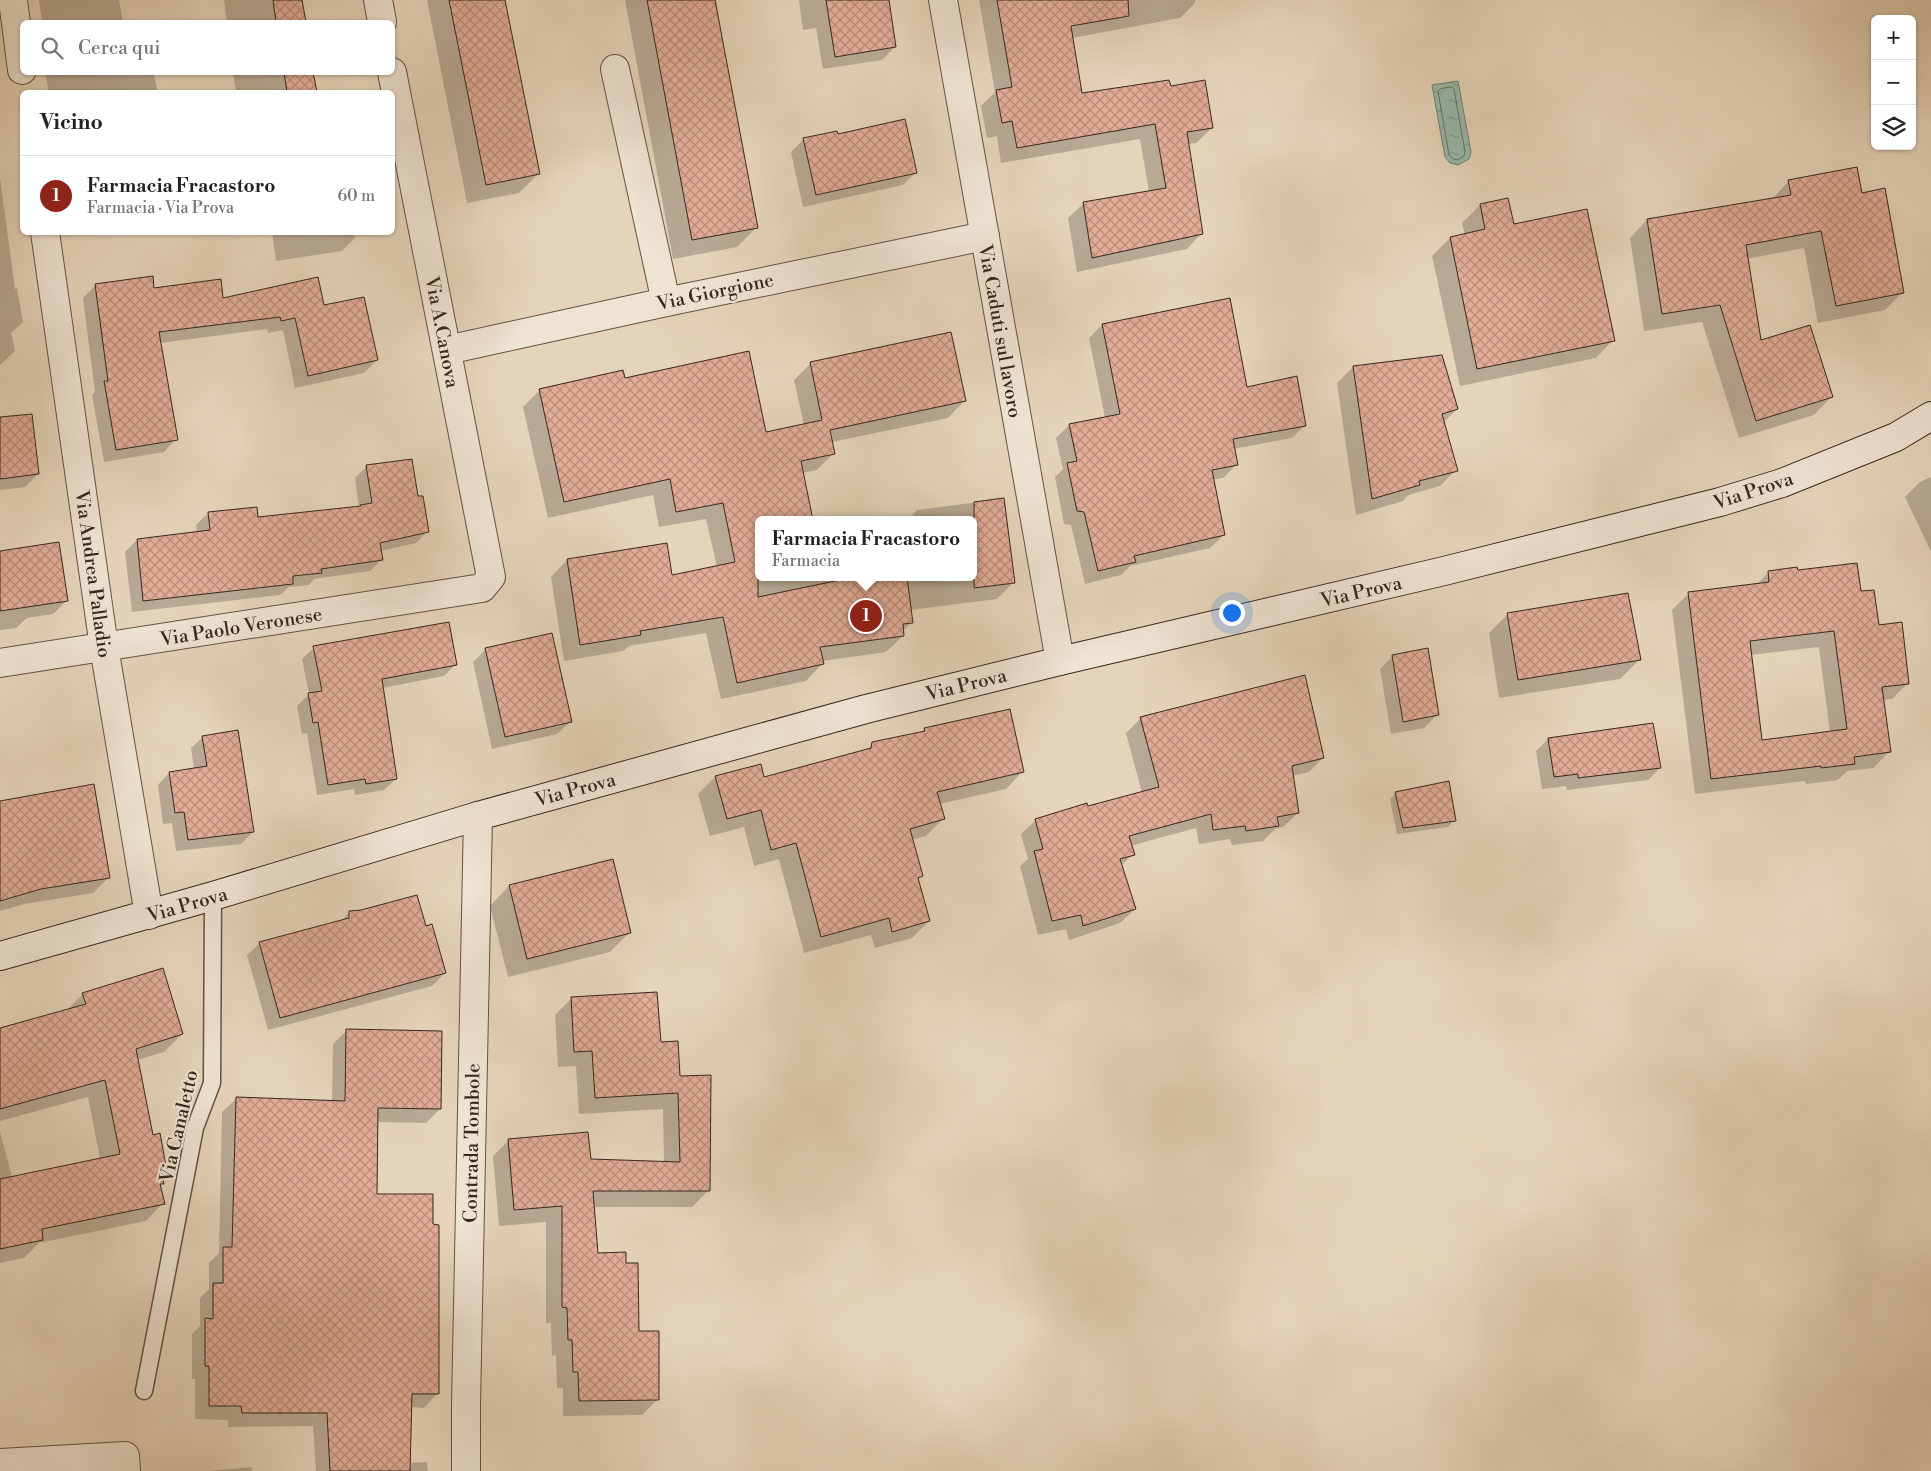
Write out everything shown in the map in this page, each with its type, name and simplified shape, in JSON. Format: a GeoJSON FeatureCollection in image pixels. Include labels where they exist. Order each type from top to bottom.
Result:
{"type":"FeatureCollection","features":[{"type":"Feature","properties":{"kind":"street"},"geometry":{"type":"LineString","coordinates":[[12,0],[20,52]]}},
{"type":"Feature","properties":{"kind":"street"},"geometry":{"type":"LineString","coordinates":[[378,0],[382,20]]}},
{"type":"Feature","properties":{"kind":"street","name":"Via Caduti sul lavoro"},"geometry":{"type":"LineString","coordinates":[[943,0],[1060,661]]}},
{"type":"Feature","properties":{"kind":"street"},"geometry":{"type":"LineString","coordinates":[[615,69],[666,302]]}},
{"type":"Feature","properties":{"kind":"street"},"geometry":{"type":"LineString","coordinates":[[23,75],[26,90]]}},
{"type":"Feature","properties":{"kind":"street","name":"Via A.Canova"},"geometry":{"type":"LineString","coordinates":[[393,75],[491,577],[482,588]]}},
{"type":"Feature","properties":{"kind":"street","name":"Via Andrea Palladio"},"geometry":{"type":"LineString","coordinates":[[45,235],[104,647],[149,915]]}},
{"type":"Feature","properties":{"kind":"street","name":"Via Giorgione"},"geometry":{"type":"LineString","coordinates":[[447,350],[666,302],[985,236]]}},
{"type":"Feature","properties":{"kind":"street","name":"Via Prova"},"geometry":{"type":"LineString","coordinates":[[0,956],[214,896],[478,816],[856,712],[1060,661],[1444,572],[1720,502],[1782,483],[1896,437],[1931,416]]}},
{"type":"Feature","properties":{"kind":"street","name":"Via Paolo Veronese"},"geometry":{"type":"LineString","coordinates":[[0,663],[482,588]]}},
{"type":"Feature","properties":{"kind":"street","name":"Contrada Tombole"},"geometry":{"type":"LineString","coordinates":[[466,1471],[478,816]]}},
{"type":"Feature","properties":{"kind":"street"},"geometry":{"type":"LineString","coordinates":[[0,1463],[124,1456],[126,1471]]}},
{"type":"Feature","properties":{"kind":"lane","name":"Via Canaletto"},"geometry":{"type":"LineString","coordinates":[[144,1391],[195,1128],[212,1082],[214,896]]}},
{"type":"Feature","properties":{"kind":"water"},"geometry":{"type":"Polygon","coordinates":[[[1458,81],[1471,152],[1469,159],[1458,165],[1450,163],[1445,157],[1432,85],[1458,81]]]}},
{"type":"Feature","properties":{"kind":"building"},"geometry":{"type":"Polygon","coordinates":[[[273,0],[302,0],[306,20],[276,20],[273,0]]]}},
{"type":"Feature","properties":{"kind":"building"},"geometry":{"type":"Polygon","coordinates":[[[449,0],[505,0],[540,174],[486,185],[449,0]]]}},
{"type":"Feature","properties":{"kind":"building"},"geometry":{"type":"Polygon","coordinates":[[[647,0],[715,0],[758,228],[692,240],[647,0]]]}},
{"type":"Feature","properties":{"kind":"building"},"geometry":{"type":"Polygon","coordinates":[[[826,0],[889,0],[896,47],[835,57],[826,0]]]}},
{"type":"Feature","properties":{"kind":"building"},"geometry":{"type":"Polygon","coordinates":[[[997,0],[1128,0],[1129,16],[1071,26],[1082,93],[1169,80],[1171,86],[1205,80],[1213,128],[1187,132],[1203,234],[1092,258],[1083,202],[1166,188],[1155,124],[1017,148],[1012,121],[1002,123],[996,90],[1012,87],[997,0]]]}},
{"type":"Feature","properties":{"kind":"building"},"geometry":{"type":"Polygon","coordinates":[[[284,75],[314,75],[317,90],[287,90],[284,75]]]}},
{"type":"Feature","properties":{"kind":"building"},"geometry":{"type":"Polygon","coordinates":[[[905,119],[917,173],[816,195],[803,138],[837,131],[838,134],[905,119]]]}},
{"type":"Feature","properties":{"kind":"building"},"geometry":{"type":"Polygon","coordinates":[[[1857,167],[1862,193],[1885,188],[1904,293],[1836,306],[1821,231],[1746,245],[1761,340],[1810,325],[1833,397],[1756,421],[1720,305],[1662,314],[1647,219],[1791,195],[1788,180],[1857,167]]]}},
{"type":"Feature","properties":{"kind":"building"},"geometry":{"type":"Polygon","coordinates":[[[1508,198],[1514,224],[1587,209],[1615,341],[1477,369],[1450,237],[1485,229],[1480,204],[1508,198]]]}},
{"type":"Feature","properties":{"kind":"building"},"geometry":{"type":"Polygon","coordinates":[[[153,276],[154,288],[221,279],[223,298],[318,277],[324,305],[364,297],[378,360],[308,376],[295,318],[281,321],[280,317],[159,332],[178,440],[116,450],[104,381],[108,381],[95,284],[153,276]]]}},
{"type":"Feature","properties":{"kind":"building"},"geometry":{"type":"Polygon","coordinates":[[[1230,298],[1247,387],[1297,376],[1306,426],[1233,439],[1238,465],[1212,470],[1225,535],[1134,556],[1136,562],[1098,571],[1084,512],[1077,511],[1067,463],[1077,461],[1069,424],[1120,414],[1102,324],[1230,298]]]}},
{"type":"Feature","properties":{"kind":"building"},"geometry":{"type":"Polygon","coordinates":[[[951,332],[966,401],[830,430],[835,454],[801,461],[812,516],[755,516],[755,581],[758,581],[758,597],[835,581],[908,581],[913,623],[903,624],[904,636],[820,647],[824,664],[737,683],[723,617],[640,631],[641,635],[580,645],[567,559],[667,543],[672,575],[735,562],[723,503],[676,512],[670,479],[564,502],[539,389],[623,370],[625,378],[749,351],[766,432],[822,420],[810,362],[951,332]]]}},
{"type":"Feature","properties":{"kind":"building"},"geometry":{"type":"Polygon","coordinates":[[[1442,355],[1458,409],[1442,414],[1458,471],[1419,481],[1420,485],[1372,499],[1353,366],[1442,355]]]}},
{"type":"Feature","properties":{"kind":"building"},"geometry":{"type":"Polygon","coordinates":[[[32,414],[39,474],[0,479],[0,417],[32,414]]]}},
{"type":"Feature","properties":{"kind":"building"},"geometry":{"type":"Polygon","coordinates":[[[412,459],[418,496],[423,496],[429,532],[380,543],[383,560],[321,569],[322,573],[293,576],[293,584],[143,601],[137,539],[210,530],[208,512],[257,507],[258,517],[361,506],[372,503],[366,465],[412,459]]]}},
{"type":"Feature","properties":{"kind":"building"},"geometry":{"type":"Polygon","coordinates":[[[1004,498],[1015,583],[974,588],[974,581],[977,581],[977,516],[974,516],[974,502],[1004,498]]]}},
{"type":"Feature","properties":{"kind":"building"},"geometry":{"type":"Polygon","coordinates":[[[59,542],[68,601],[0,611],[0,551],[59,542]]]}},
{"type":"Feature","properties":{"kind":"building"},"geometry":{"type":"Polygon","coordinates":[[[1857,563],[1861,591],[1874,590],[1879,625],[1902,622],[1909,684],[1882,687],[1891,752],[1854,757],[1855,764],[1821,768],[1821,766],[1711,779],[1688,592],[1769,582],[1768,571],[1797,567],[1798,570],[1857,563]],[[1834,631],[1750,641],[1762,740],[1847,729],[1834,631]]]}},
{"type":"Feature","properties":{"kind":"building"},"geometry":{"type":"Polygon","coordinates":[[[1628,593],[1641,660],[1518,680],[1507,613],[1628,593]]]}},
{"type":"Feature","properties":{"kind":"building"},"geometry":{"type":"Polygon","coordinates":[[[449,622],[457,665],[382,679],[397,779],[366,784],[365,779],[328,785],[318,722],[313,723],[308,693],[322,691],[313,646],[449,622]]]}},
{"type":"Feature","properties":{"kind":"building"},"geometry":{"type":"Polygon","coordinates":[[[552,633],[572,722],[505,737],[485,648],[552,633]]]}},
{"type":"Feature","properties":{"kind":"building"},"geometry":{"type":"Polygon","coordinates":[[[1428,648],[1439,715],[1403,722],[1392,655],[1428,648]]]}},
{"type":"Feature","properties":{"kind":"building"},"geometry":{"type":"Polygon","coordinates":[[[1305,675],[1324,758],[1292,766],[1299,813],[1277,817],[1279,826],[1246,831],[1245,826],[1213,830],[1211,814],[1129,836],[1135,855],[1120,859],[1136,909],[1083,926],[1081,915],[1052,921],[1034,851],[1043,849],[1035,819],[1087,803],[1088,806],[1159,787],[1140,717],[1305,675]]]}},
{"type":"Feature","properties":{"kind":"building"},"geometry":{"type":"Polygon","coordinates":[[[1010,709],[1024,772],[937,792],[945,819],[910,829],[923,876],[918,878],[930,921],[892,932],[889,918],[821,937],[796,843],[771,850],[761,810],[727,819],[715,776],[761,764],[764,777],[871,748],[872,742],[925,731],[924,728],[1010,709]]]}},
{"type":"Feature","properties":{"kind":"building"},"geometry":{"type":"Polygon","coordinates":[[[1653,723],[1661,768],[1578,778],[1578,774],[1554,777],[1548,738],[1653,723]]]}},
{"type":"Feature","properties":{"kind":"building"},"geometry":{"type":"Polygon","coordinates":[[[238,730],[254,832],[188,840],[184,812],[175,813],[169,772],[207,766],[202,736],[238,730]]]}},
{"type":"Feature","properties":{"kind":"building"},"geometry":{"type":"Polygon","coordinates":[[[1449,781],[1456,821],[1403,828],[1395,792],[1449,781]]]}},
{"type":"Feature","properties":{"kind":"building"},"geometry":{"type":"Polygon","coordinates":[[[94,784],[110,878],[41,889],[0,901],[0,801],[94,784]]]}},
{"type":"Feature","properties":{"kind":"building"},"geometry":{"type":"Polygon","coordinates":[[[613,859],[631,933],[527,959],[509,885],[613,859]]]}},
{"type":"Feature","properties":{"kind":"building"},"geometry":{"type":"Polygon","coordinates":[[[417,895],[426,926],[432,924],[446,973],[280,1018],[259,942],[349,918],[349,911],[361,910],[417,895]]]}},
{"type":"Feature","properties":{"kind":"building"},"geometry":{"type":"Polygon","coordinates":[[[163,968],[183,1034],[136,1049],[153,1135],[160,1133],[167,1172],[162,1173],[164,1184],[160,1184],[165,1204],[42,1229],[43,1240],[0,1249],[0,1179],[120,1154],[105,1080],[0,1109],[0,1028],[86,1004],[82,993],[163,968]]]}},
{"type":"Feature","properties":{"kind":"building"},"geometry":{"type":"Polygon","coordinates":[[[657,992],[661,1042],[678,1041],[680,1076],[711,1075],[710,1191],[593,1191],[598,1253],[626,1252],[626,1263],[638,1263],[639,1331],[659,1331],[659,1400],[579,1401],[578,1372],[573,1372],[572,1340],[568,1340],[567,1308],[562,1307],[562,1206],[514,1210],[508,1139],[588,1132],[591,1159],[680,1162],[678,1093],[595,1098],[592,1051],[574,1052],[571,997],[657,992]]]}},
{"type":"Feature","properties":{"kind":"building"},"geometry":{"type":"Polygon","coordinates":[[[346,1029],[442,1031],[441,1109],[378,1108],[377,1194],[433,1194],[433,1224],[439,1225],[439,1394],[412,1394],[410,1471],[330,1471],[327,1413],[242,1413],[241,1406],[209,1406],[209,1366],[205,1366],[205,1318],[213,1319],[213,1283],[223,1283],[223,1247],[232,1247],[236,1097],[345,1101],[346,1029]]]}},
{"type":"Feature","properties":{"kind":"place","name":"Farmacia Fracastoro"},"geometry":{"type":"Point","coordinates":[866,616]}}]}
